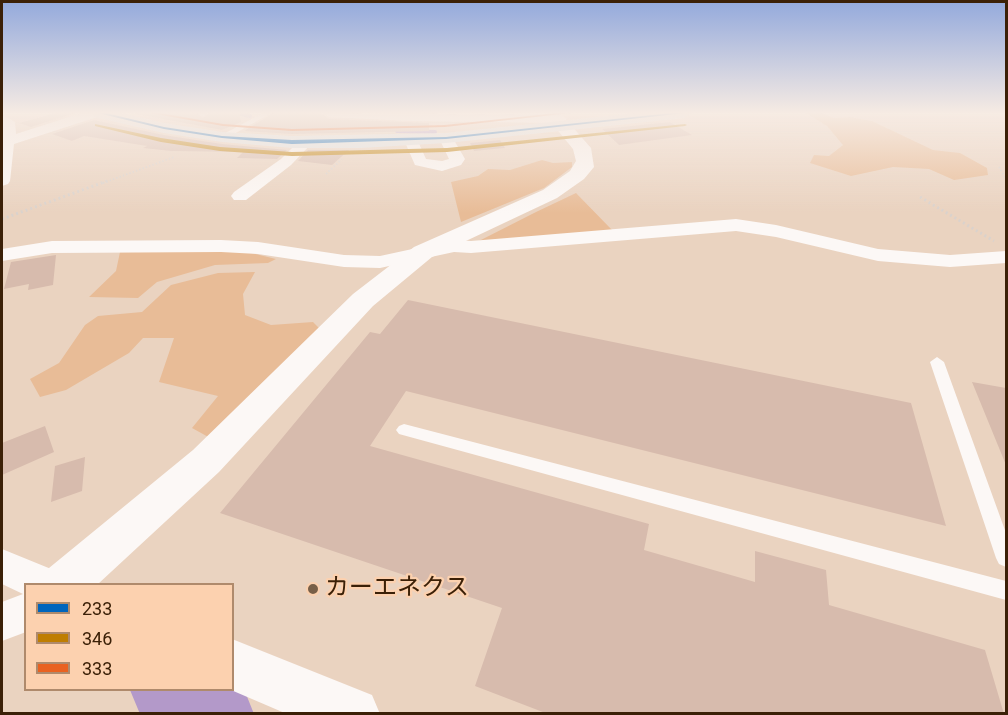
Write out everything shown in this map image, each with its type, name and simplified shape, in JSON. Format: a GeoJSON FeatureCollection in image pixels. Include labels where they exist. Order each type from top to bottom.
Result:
{"type":"FeatureCollection","features":[{"type":"Feature","properties":{"kind":"street"},"geometry":{"type":"LineString","coordinates":[[2,181],[8,146]]}},
{"type":"Feature","properties":{"kind":"street"},"geometry":{"type":"LineString","coordinates":[[240,196],[286,162],[302,146]]}},
{"type":"Feature","properties":{"kind":"street"},"geometry":{"type":"LineString","coordinates":[[414,146],[420,162],[442,166],[456,162],[457,159],[450,146]]}},
{"type":"Feature","properties":{"kind":"street"},"geometry":{"type":"LineString","coordinates":[[67,583],[206,461],[363,300],[423,252],[550,194],[577,175],[584,167],[584,154],[581,146]]}},
{"type":"Feature","properties":{"kind":"street"},"geometry":{"type":"LineString","coordinates":[[2,255],[52,247],[232,247],[258,248],[344,261],[380,262],[454,246],[471,247],[736,225],[776,231],[878,255],[950,261],[1002,250]]}},
{"type":"Feature","properties":{"kind":"street"},"geometry":{"type":"LineString","coordinates":[[2,566],[39,583]]}},
{"type":"Feature","properties":{"kind":"street"},"geometry":{"type":"LineString","coordinates":[[2,621],[24,613]]}},
{"type":"Feature","properties":{"kind":"street"},"geometry":{"type":"LineString","coordinates":[[234,665],[353,714]]}},
{"type":"Feature","properties":{"kind":"lane"},"geometry":{"type":"LineString","coordinates":[[937,363],[1006,558]]}},
{"type":"Feature","properties":{"kind":"lane"},"geometry":{"type":"LineString","coordinates":[[404,430],[1006,591]]}},
{"type":"Feature","properties":{"kind":"path"},"geometry":{"type":"LineString","coordinates":[[2,219],[174,157]]}},
{"type":"Feature","properties":{"kind":"path"},"geometry":{"type":"LineString","coordinates":[[999,167],[1006,179]]}},
{"type":"Feature","properties":{"kind":"path"},"geometry":{"type":"LineString","coordinates":[[920,197],[1002,250]]}},
{"type":"Feature","properties":{"kind":"shaded area"},"geometry":{"type":"Polygon","coordinates":[[[841,146],[925,146],[933,150],[960,153],[987,168],[988,175],[954,180],[929,169],[893,167],[851,176],[810,163],[814,155],[829,156],[841,146]]]}},
{"type":"Feature","properties":{"kind":"shaded area"},"geometry":{"type":"Polygon","coordinates":[[[542,160],[553,163],[572,162],[572,167],[544,188],[461,222],[451,182],[478,176],[488,169],[510,170],[542,160]]]}},
{"type":"Feature","properties":{"kind":"shaded area"},"geometry":{"type":"Polygon","coordinates":[[[576,193],[612,230],[475,243],[536,212],[576,193]]]}},
{"type":"Feature","properties":{"kind":"shaded area"},"geometry":{"type":"Polygon","coordinates":[[[243,251],[276,259],[268,263],[215,265],[157,282],[138,298],[89,297],[116,271],[120,252],[243,251]]]}},
{"type":"Feature","properties":{"kind":"shaded area"},"geometry":{"type":"Polygon","coordinates":[[[255,272],[243,294],[245,315],[271,325],[313,322],[319,328],[212,439],[192,428],[218,396],[159,382],[174,338],[143,338],[129,353],[66,390],[40,397],[30,379],[59,363],[85,325],[98,316],[142,312],[171,285],[218,273],[255,272]]]}},
{"type":"Feature","properties":{"kind":"building"},"geometry":{"type":"Polygon","coordinates":[[[248,146],[287,150],[277,159],[237,158],[243,152],[171,151],[143,148],[248,146]]]}},
{"type":"Feature","properties":{"kind":"building"},"geometry":{"type":"Polygon","coordinates":[[[472,146],[505,148],[474,151],[472,146]]]}},
{"type":"Feature","properties":{"kind":"building"},"geometry":{"type":"Polygon","coordinates":[[[308,150],[349,150],[332,165],[298,161],[308,150]]]}},
{"type":"Feature","properties":{"kind":"building"},"geometry":{"type":"Polygon","coordinates":[[[56,255],[53,285],[28,290],[29,284],[4,289],[11,262],[56,255]]]}},
{"type":"Feature","properties":{"kind":"building"},"geometry":{"type":"Polygon","coordinates":[[[408,300],[911,403],[946,526],[406,391],[370,446],[649,524],[644,550],[755,582],[755,551],[826,570],[829,605],[985,650],[1004,714],[548,714],[475,686],[502,608],[220,513],[370,332],[380,334],[408,300]]]}},
{"type":"Feature","properties":{"kind":"building"},"geometry":{"type":"Polygon","coordinates":[[[972,382],[1006,388],[1006,465],[972,382]]]}},
{"type":"Feature","properties":{"kind":"building"},"geometry":{"type":"Polygon","coordinates":[[[45,426],[54,452],[2,475],[2,443],[45,426]]]}},
{"type":"Feature","properties":{"kind":"building"},"geometry":{"type":"Polygon","coordinates":[[[85,457],[82,491],[51,502],[55,466],[85,457]]]}},
{"type":"Feature","properties":{"kind":"waterway"},"geometry":{"type":"LineString","coordinates":[[166,691],[219,714]]}},
{"type":"Feature","properties":{"kind":"transit line","name":"346"},"geometry":{"type":"LineString","coordinates":[[203,146],[292,154],[447,150],[482,146]]}},
{"type":"Feature","properties":{"kind":"place","name":"カーエネクス"},"geometry":{"type":"Point","coordinates":[313,589]}}]}
